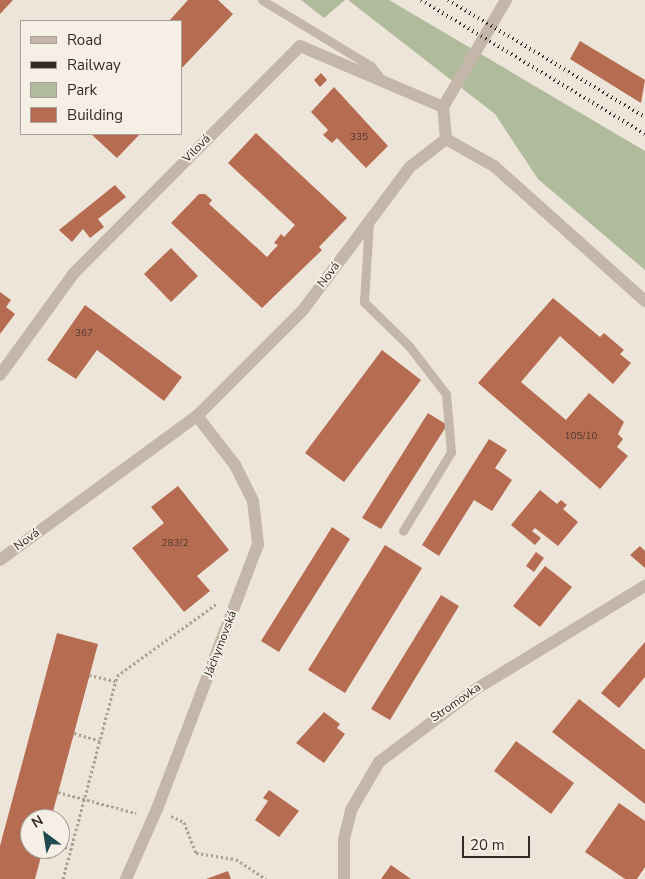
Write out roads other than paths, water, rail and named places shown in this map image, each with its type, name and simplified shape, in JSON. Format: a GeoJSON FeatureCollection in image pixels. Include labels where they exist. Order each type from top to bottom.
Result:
{"type":"FeatureCollection","features":[{"type":"Feature","properties":{"kind":"street"},"geometry":{"type":"LineString","coordinates":[[506,0],[443,107],[446,139],[494,166],[645,301]]}},
{"type":"Feature","properties":{"kind":"street","name":"Vilová"},"geometry":{"type":"LineString","coordinates":[[0,375],[74,273],[300,46],[443,107]]}},
{"type":"Feature","properties":{"kind":"street","name":"Nová"},"geometry":{"type":"LineString","coordinates":[[0,560],[197,416],[303,310],[410,167],[446,139]]}},
{"type":"Feature","properties":{"kind":"street","name":"Jáchymovská"},"geometry":{"type":"LineString","coordinates":[[126,879],[153,818],[258,544],[253,501],[235,465],[197,416]]}},
{"type":"Feature","properties":{"kind":"street","name":"Stromovka"},"geometry":{"type":"LineString","coordinates":[[344,879],[344,839],[350,810],[379,762],[476,689],[645,586]]}},
{"type":"Feature","properties":{"kind":"lane"},"geometry":{"type":"LineString","coordinates":[[262,0],[371,66],[386,84]]}},
{"type":"Feature","properties":{"kind":"lane"},"geometry":{"type":"LineString","coordinates":[[369,222],[364,302],[409,346],[446,394],[451,452],[403,531]]}},
{"type":"Feature","properties":{"kind":"railway"},"geometry":{"type":"LineString","coordinates":[[421,0],[645,134]]}},
{"type":"Feature","properties":{"kind":"railway"},"geometry":{"type":"LineString","coordinates":[[448,0],[645,117]]}}]}
